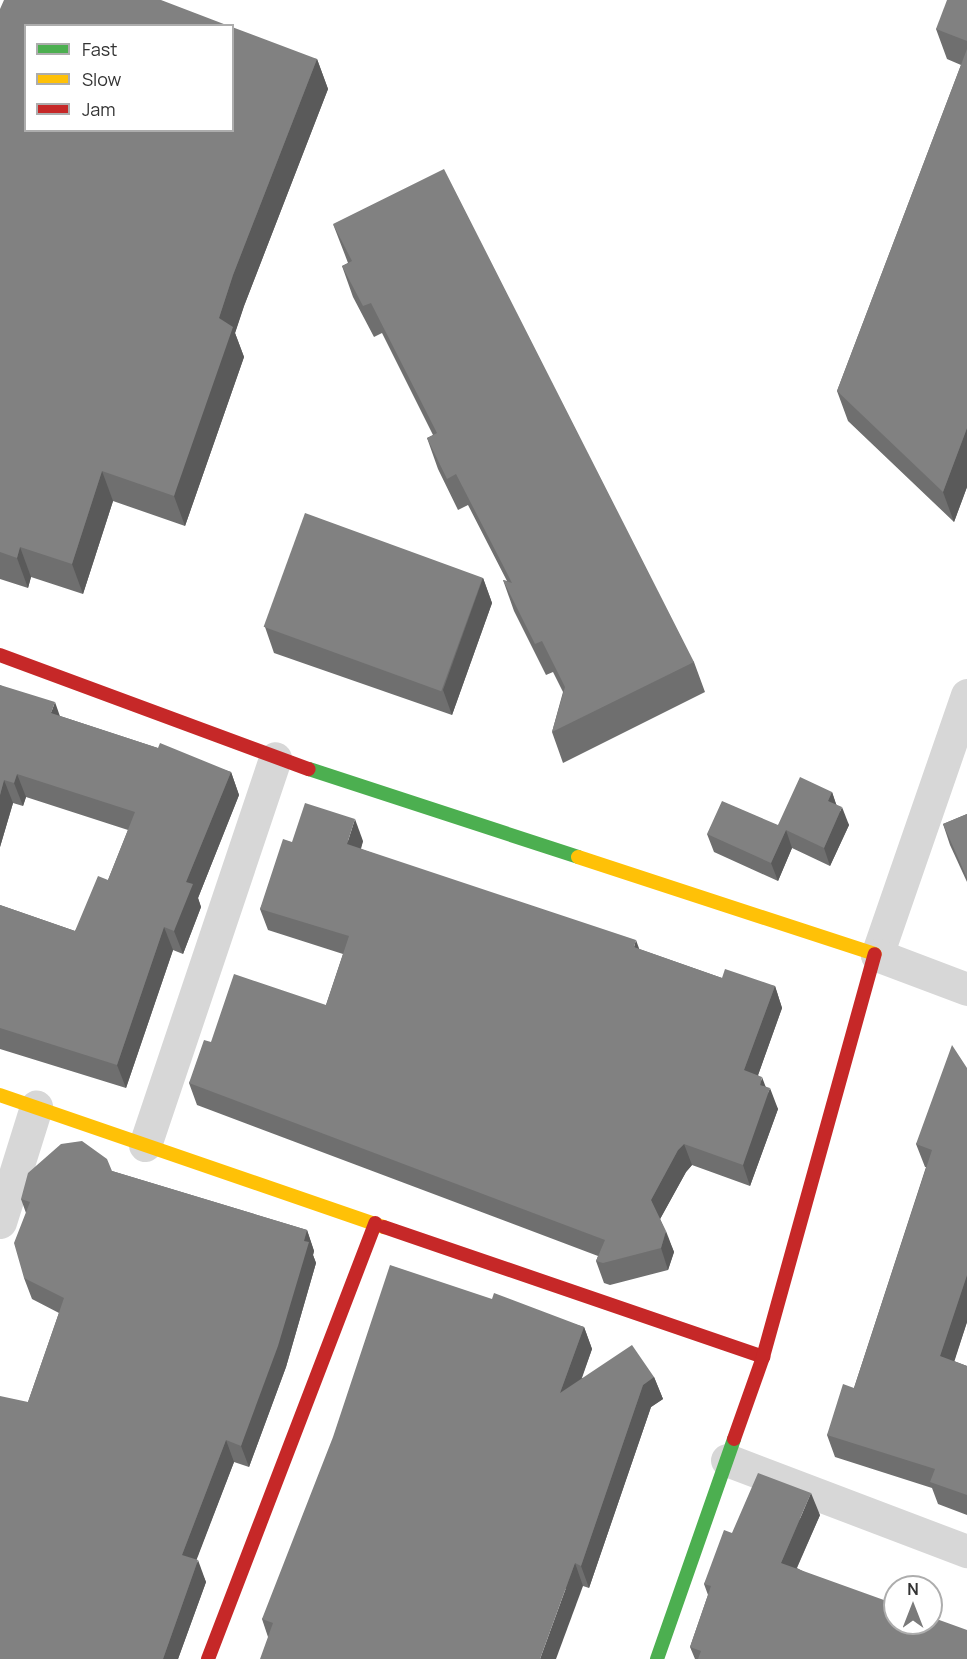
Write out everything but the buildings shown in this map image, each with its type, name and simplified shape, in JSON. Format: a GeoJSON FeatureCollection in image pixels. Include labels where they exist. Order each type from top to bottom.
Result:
{"type":"FeatureCollection","features":[{"type":"Feature","properties":{"kind":"street"},"geometry":{"type":"LineString","coordinates":[[0,655],[276,758],[877,955],[967,989]]}},
{"type":"Feature","properties":{"kind":"street"},"geometry":{"type":"LineString","coordinates":[[657,1659],[763,1357],[877,955],[967,695]]}},
{"type":"Feature","properties":{"kind":"street"},"geometry":{"type":"LineString","coordinates":[[145,1145],[276,758]]}},
{"type":"Feature","properties":{"kind":"street"},"geometry":{"type":"LineString","coordinates":[[0,1095],[763,1357]]}},
{"type":"Feature","properties":{"kind":"street"},"geometry":{"type":"LineString","coordinates":[[0,1221],[36,1107]]}},
{"type":"Feature","properties":{"kind":"street"},"geometry":{"type":"LineString","coordinates":[[208,1659],[375,1223]]}},
{"type":"Feature","properties":{"kind":"street"},"geometry":{"type":"LineString","coordinates":[[727,1460],[967,1551]]}},
{"type":"Feature","properties":{"kind":"traffic: fast"},"geometry":{"type":"LineString","coordinates":[[309,769],[578,857]]}},
{"type":"Feature","properties":{"kind":"traffic: fast"},"geometry":{"type":"LineString","coordinates":[[657,1659],[734,1439]]}},
{"type":"Feature","properties":{"kind":"traffic: slow"},"geometry":{"type":"LineString","coordinates":[[578,857],[875,954]]}},
{"type":"Feature","properties":{"kind":"traffic: slow"},"geometry":{"type":"LineString","coordinates":[[0,1095],[384,1227]]}},
{"type":"Feature","properties":{"kind":"traffic: jam"},"geometry":{"type":"LineString","coordinates":[[0,655],[309,769]]}},
{"type":"Feature","properties":{"kind":"traffic: jam"},"geometry":{"type":"LineString","coordinates":[[734,1439],[763,1357],[875,954]]}},
{"type":"Feature","properties":{"kind":"traffic: jam"},"geometry":{"type":"LineString","coordinates":[[208,1659],[375,1223]]}},
{"type":"Feature","properties":{"kind":"traffic: jam"},"geometry":{"type":"LineString","coordinates":[[384,1227],[763,1357]]}}]}
